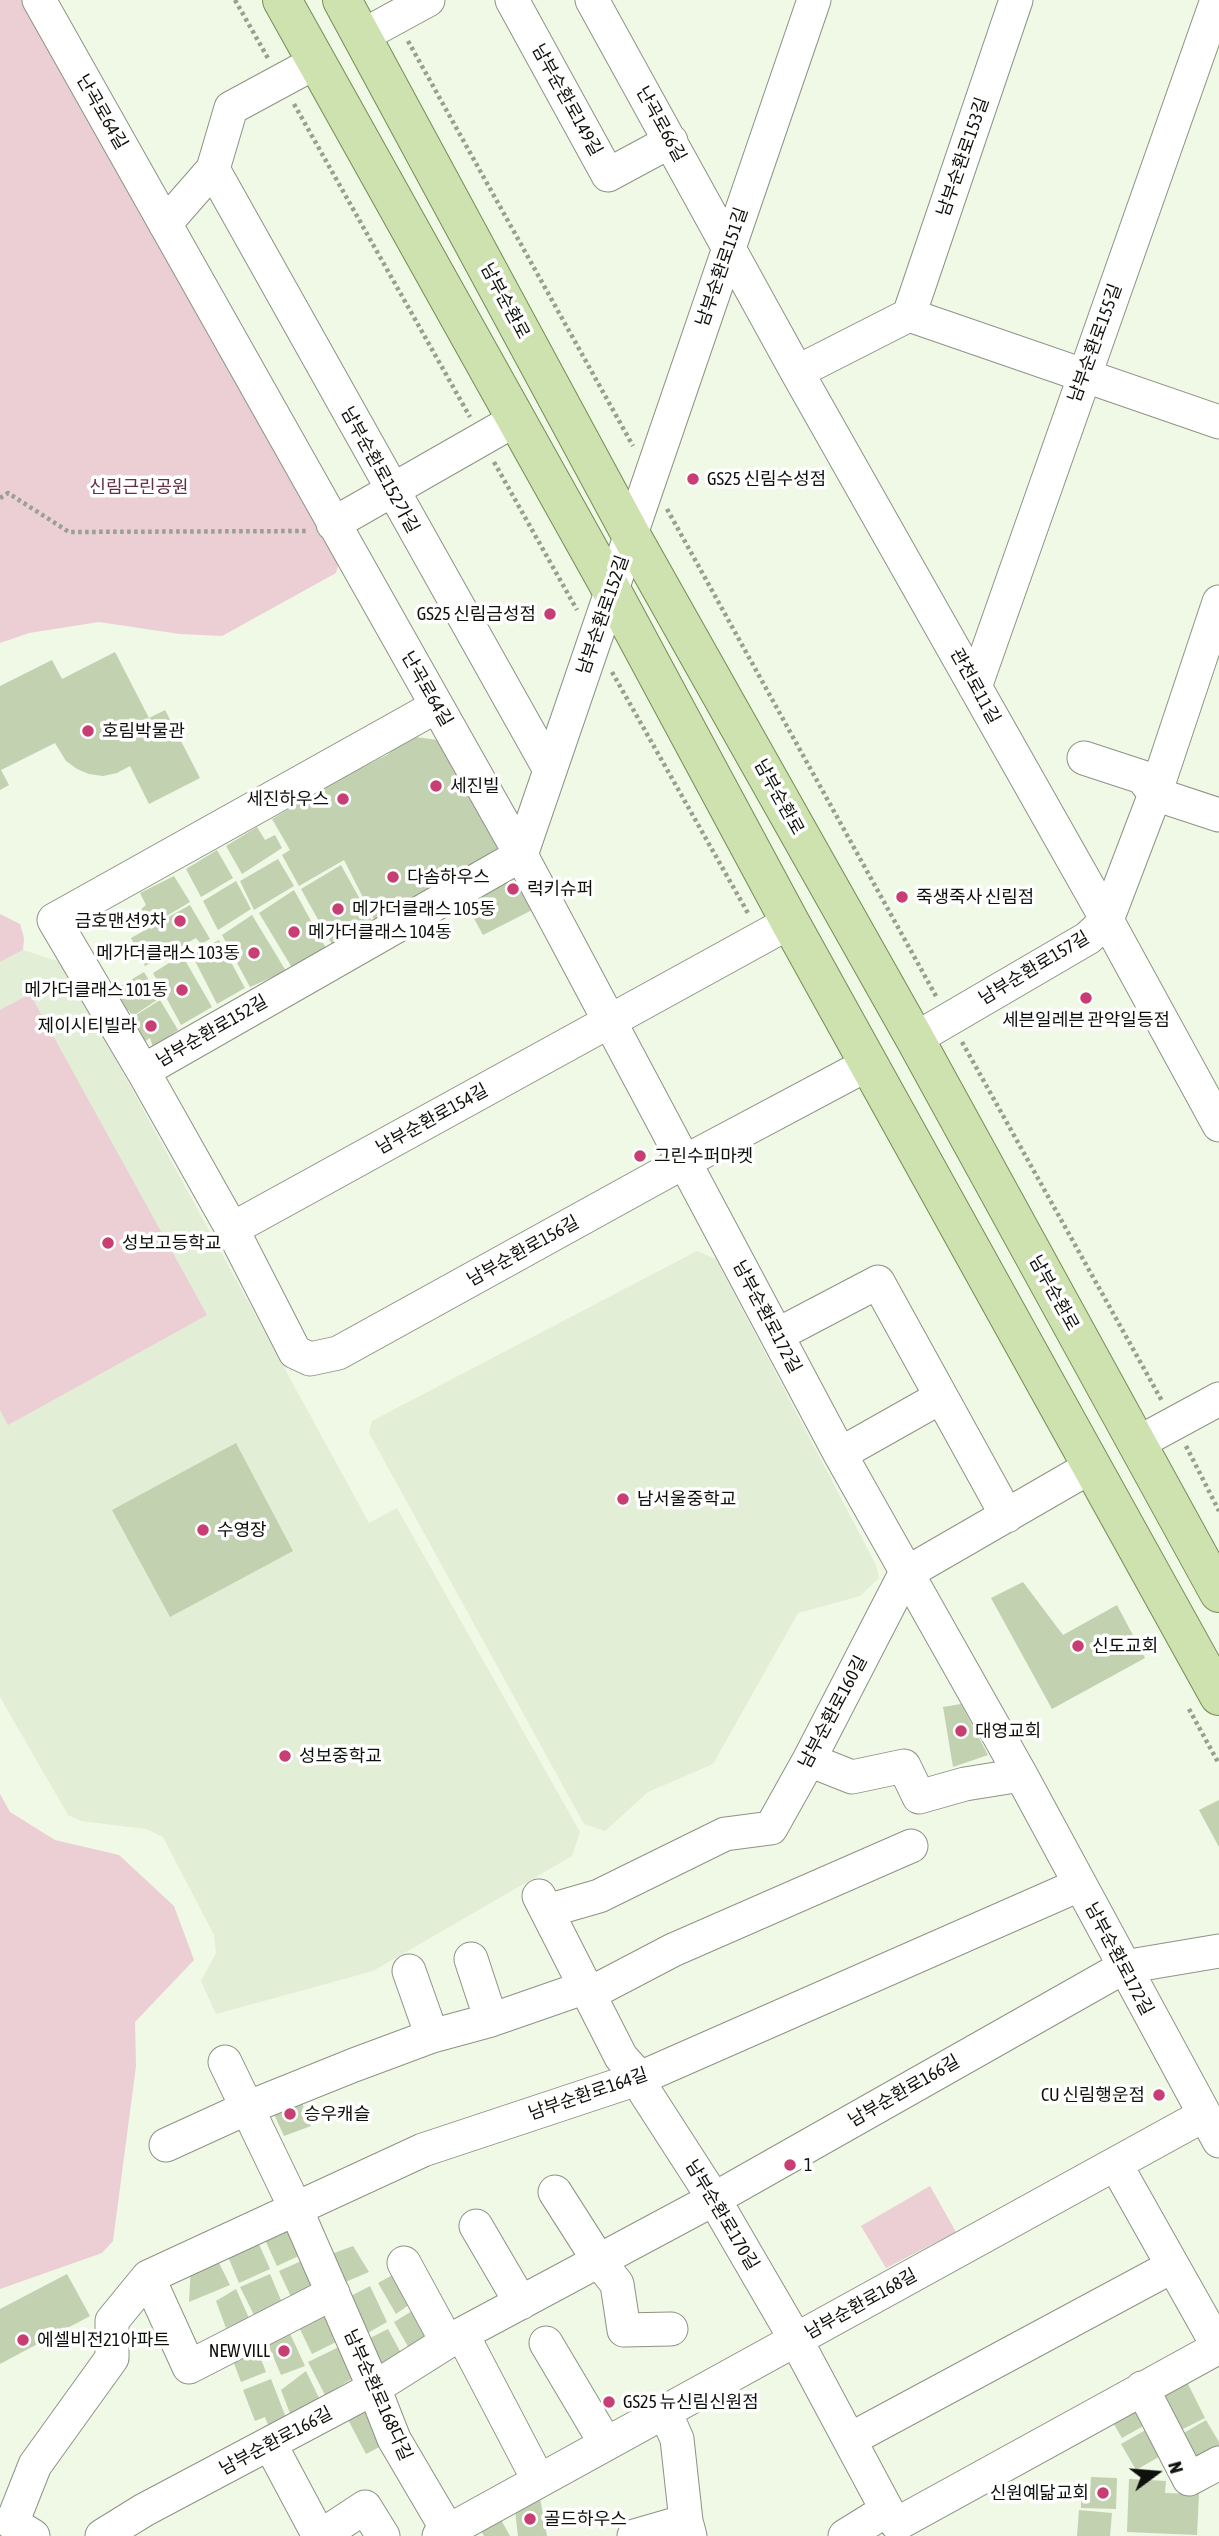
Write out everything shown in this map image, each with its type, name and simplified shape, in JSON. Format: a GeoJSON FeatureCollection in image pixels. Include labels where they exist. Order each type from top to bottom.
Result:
{"type":"FeatureCollection","features":[{"type":"Feature","properties":{"kind":"main road"},"geometry":{"type":"LineString","coordinates":[[282,0],[611,591],[776,930],[870,1063],[1092,1466],[1203,1699]]}},
{"type":"Feature","properties":{"kind":"main road","name":"남부순환로"},"geometry":{"type":"LineString","coordinates":[[342,0],[631,535],[915,1039],[1219,1593]]}},
{"type":"Feature","properties":{"kind":"street","name":"난곡로64길"},"geometry":{"type":"LineString","coordinates":[[38,0],[521,855]]}},
{"type":"Feature","properties":{"kind":"street"},"geometry":{"type":"LineString","coordinates":[[362,36],[428,0]]}},
{"type":"Feature","properties":{"kind":"street","name":"남부순환로149길"},"geometry":{"type":"LineString","coordinates":[[512,0],[608,175],[671,141]]}},
{"type":"Feature","properties":{"kind":"street","name":"난곡로66길"},"geometry":{"type":"LineString","coordinates":[[592,0],[729,248]]}},
{"type":"Feature","properties":{"kind":"street","name":"남부순환로151길"},"geometry":{"type":"LineString","coordinates":[[631,535],[814,0]]}},
{"type":"Feature","properties":{"kind":"street","name":"남부순환로153길"},"geometry":{"type":"LineString","coordinates":[[909,314],[1016,0]]}},
{"type":"Feature","properties":{"kind":"street","name":"남부순환로155길"},"geometry":{"type":"LineString","coordinates":[[975,687],[1217,0]]}},
{"type":"Feature","properties":{"kind":"street"},"geometry":{"type":"LineString","coordinates":[[165,224],[213,169],[231,108],[316,62]]}},
{"type":"Feature","properties":{"kind":"street","name":"남부순환로152가길"},"geometry":{"type":"LineString","coordinates":[[213,169],[550,770]]}},
{"type":"Feature","properties":{"kind":"street","name":"관천로11길"},"geometry":{"type":"LineString","coordinates":[[729,248],[1219,1123]]}},
{"type":"Feature","properties":{"kind":"street"},"geometry":{"type":"LineString","coordinates":[[797,372],[909,314],[1219,422]]}},
{"type":"Feature","properties":{"kind":"street"},"geometry":{"type":"LineString","coordinates":[[335,527],[391,490],[515,420]]}},
{"type":"Feature","properties":{"kind":"street","name":"남부순환로152길"},"geometry":{"type":"LineString","coordinates":[[437,706],[54,920],[143,1071],[521,855],[631,535]]}},
{"type":"Feature","properties":{"kind":"street","name":"남부순환로157길"},"geometry":{"type":"LineString","coordinates":[[915,1039],[1088,938],[1107,920],[1155,794],[1219,601]]}},
{"type":"Feature","properties":{"kind":"street"},"geometry":{"type":"LineString","coordinates":[[1084,758],[1142,777],[1155,794],[1219,815]]}},
{"type":"Feature","properties":{"kind":"street","name":"남부순환로172길"},"geometry":{"type":"LineString","coordinates":[[521,855],[905,1574],[1021,1776],[1212,2128]]}},
{"type":"Feature","properties":{"kind":"street","name":"남부순환로154길"},"geometry":{"type":"LineString","coordinates":[[232,1229],[776,930]]}},
{"type":"Feature","properties":{"kind":"street","name":"남부순환로156길"},"geometry":{"type":"LineString","coordinates":[[232,1229],[295,1352],[310,1359],[338,1353],[870,1063]]}},
{"type":"Feature","properties":{"kind":"street"},"geometry":{"type":"LineString","coordinates":[[143,1071],[232,1229]]}},
{"type":"Feature","properties":{"kind":"street"},"geometry":{"type":"LineString","coordinates":[[777,1335],[878,1282],[1007,1516]]}},
{"type":"Feature","properties":{"kind":"street"},"geometry":{"type":"LineString","coordinates":[[840,1454],[941,1397]]}},
{"type":"Feature","properties":{"kind":"street"},"geometry":{"type":"LineString","coordinates":[[1136,1444],[1219,1399]]}},
{"type":"Feature","properties":{"kind":"street"},"geometry":{"type":"LineString","coordinates":[[905,1574],[1092,1466]]}},
{"type":"Feature","properties":{"kind":"street","name":"남부순환로160길"},"geometry":{"type":"LineString","coordinates":[[543,1903],[599,1896],[725,1834],[771,1828],[905,1574]]}},
{"type":"Feature","properties":{"kind":"street"},"geometry":{"type":"LineString","coordinates":[[809,1760],[852,1777],[904,1766],[919,1797],[965,1784],[1021,1776]]}},
{"type":"Feature","properties":{"kind":"street"},"geometry":{"type":"LineString","coordinates":[[166,2145],[247,2108],[432,2036],[587,1991],[673,1950],[911,1846]]}},
{"type":"Feature","properties":{"kind":"street","name":"남부순환로164길"},"geometry":{"type":"LineString","coordinates":[[33,2536],[12,2523],[35,2465],[112,2358],[112,2321],[148,2277],[295,2207],[424,2150],[640,2078],[1079,1885]]}},
{"type":"Feature","properties":{"kind":"street","name":"남부순환로170길"},"geometry":{"type":"LineString","coordinates":[[543,1903],[621,2057],[640,2078],[645,2092],[714,2199],[796,2340],[887,2510]]}},
{"type":"Feature","properties":{"kind":"street","name":"남부순환로166길"},"geometry":{"type":"LineString","coordinates":[[102,2536],[152,2523],[270,2444],[374,2388],[455,2338],[714,2199],[1124,1967],[1219,1951]]}},
{"type":"Feature","properties":{"kind":"street"},"geometry":{"type":"LineString","coordinates":[[471,1959],[491,2020]]}},
{"type":"Feature","properties":{"kind":"street"},"geometry":{"type":"LineString","coordinates":[[409,1971],[432,2036]]}},
{"type":"Feature","properties":{"kind":"street","name":"남부순환로168다길"},"geometry":{"type":"LineString","coordinates":[[225,2063],[295,2207],[394,2439],[462,2530]]}},
{"type":"Feature","properties":{"kind":"street","name":"남부순환로168길"},"geometry":{"type":"LineString","coordinates":[[462,2530],[539,2481],[1116,2165],[1212,2128]]}},
{"type":"Feature","properties":{"kind":"street"},"geometry":{"type":"LineString","coordinates":[[845,2536],[887,2510],[897,2524],[1219,2347],[1171,2267],[1116,2165]]}},
{"type":"Feature","properties":{"kind":"street"},"geometry":{"type":"LineString","coordinates":[[555,2192],[598,2261],[617,2284],[624,2330],[671,2329]]}},
{"type":"Feature","properties":{"kind":"street"},"geometry":{"type":"LineString","coordinates":[[476,2226],[521,2303]]}},
{"type":"Feature","properties":{"kind":"street"},"geometry":{"type":"LineString","coordinates":[[404,2263],[455,2338],[539,2481]]}},
{"type":"Feature","properties":{"kind":"street"},"geometry":{"type":"LineString","coordinates":[[851,2439],[1171,2267]]}},
{"type":"Feature","properties":{"kind":"street"},"geometry":{"type":"LineString","coordinates":[[148,2277],[189,2367],[333,2293]]}},
{"type":"Feature","properties":{"kind":"street"},"geometry":{"type":"LineString","coordinates":[[546,2343],[606,2444]]}},
{"type":"Feature","properties":{"kind":"street"},"geometry":{"type":"LineString","coordinates":[[1143,2388],[1189,2479],[1219,2463]]}},
{"type":"Feature","properties":{"kind":"street"},"geometry":{"type":"LineString","coordinates":[[634,2536],[688,2528],[677,2439],[665,2412]]}},
{"type":"Feature","properties":{"kind":"street"},"geometry":{"type":"LineString","coordinates":[[270,2444],[320,2536],[365,2507],[383,2536]]}},
{"type":"Feature","properties":{"kind":"path"},"geometry":{"type":"LineString","coordinates":[[235,0],[595,640],[776,930]]}},
{"type":"Feature","properties":{"kind":"path"},"geometry":{"type":"LineString","coordinates":[[396,18],[1174,1423],[1219,1511]]}},
{"type":"Feature","properties":{"kind":"path"},"geometry":{"type":"LineString","coordinates":[[0,498],[8,493],[69,532],[335,527]]}},
{"type":"Feature","properties":{"kind":"path"},"geometry":{"type":"LineString","coordinates":[[1203,1699],[1219,1764]]}},
{"type":"Feature","properties":{"kind":"shaded area"},"geometry":{"type":"Polygon","coordinates":[[[23,950],[63,963],[369,1523],[397,1508],[580,1832],[572,1856],[373,1971],[216,2014],[201,1981],[216,1953],[214,1935],[163,1837],[146,1829],[81,1821],[68,1815],[0,1697],[0,962],[23,950]]]}},
{"type":"Feature","properties":{"kind":"shaded area","name":"남서울중학교"},"geometry":{"type":"Polygon","coordinates":[[[697,1251],[716,1259],[876,1565],[879,1578],[860,1596],[798,1613],[713,1764],[648,1792],[605,1831],[584,1824],[369,1433],[372,1421],[697,1251]]]}},
{"type":"Feature","properties":{"kind":"green space","name":"신림근린공원"},"geometry":{"type":"Polygon","coordinates":[[[0,0],[23,0],[340,559],[336,573],[222,636],[180,634],[99,622],[29,633],[0,643],[0,0]]]}},
{"type":"Feature","properties":{"kind":"green space"},"geometry":{"type":"Polygon","coordinates":[[[0,914],[20,924],[24,938],[23,950],[0,962],[0,914]]]}},
{"type":"Feature","properties":{"kind":"green space"},"geometry":{"type":"Polygon","coordinates":[[[30,994],[207,1315],[8,1425],[0,1410],[0,1010],[30,994]]]}},
{"type":"Feature","properties":{"kind":"green space"},"geometry":{"type":"Polygon","coordinates":[[[0,1794],[10,1812],[55,1840],[119,1855],[174,1906],[194,1960],[135,2022],[136,2066],[113,2241],[102,2253],[0,2289],[0,1794]]]}},
{"type":"Feature","properties":{"kind":"green space"},"geometry":{"type":"Polygon","coordinates":[[[930,2186],[956,2232],[886,2268],[861,2226],[930,2186]]]}},
{"type":"Feature","properties":{"kind":"building","name":"호림박물관"},"geometry":{"type":"Polygon","coordinates":[[[115,652],[149,718],[165,710],[200,778],[149,804],[130,766],[103,776],[89,774],[66,761],[55,743],[1,770],[9,785],[0,790],[0,686],[52,660],[62,679],[115,652]]]}},
{"type":"Feature","properties":{"kind":"building"},"geometry":{"type":"Polygon","coordinates":[[[408,736],[445,741],[508,858],[380,931],[344,860],[299,886],[282,855],[290,850],[272,819],[387,755],[408,736]]]}},
{"type":"Feature","properties":{"kind":"building"},"geometry":{"type":"Polygon","coordinates":[[[257,827],[265,840],[275,835],[282,848],[242,874],[226,846],[257,827]]]}},
{"type":"Feature","properties":{"kind":"building"},"geometry":{"type":"Polygon","coordinates":[[[217,850],[233,878],[201,897],[186,869],[217,850]]]}},
{"type":"Feature","properties":{"kind":"building"},"geometry":{"type":"Polygon","coordinates":[[[278,859],[294,886],[254,910],[240,881],[278,859]]]}},
{"type":"Feature","properties":{"kind":"building","name":"메가더클래스 105동"},"geometry":{"type":"Polygon","coordinates":[[[341,865],[376,928],[334,948],[301,889],[341,865]]]}},
{"type":"Feature","properties":{"kind":"building"},"geometry":{"type":"Polygon","coordinates":[[[174,876],[190,902],[146,928],[138,912],[146,905],[140,893],[174,876]]]}},
{"type":"Feature","properties":{"kind":"building"},"geometry":{"type":"Polygon","coordinates":[[[236,881],[251,909],[218,930],[203,901],[236,881]]]}},
{"type":"Feature","properties":{"kind":"building"},"geometry":{"type":"Polygon","coordinates":[[[501,881],[522,881],[536,908],[483,935],[465,902],[501,881]]]}},
{"type":"Feature","properties":{"kind":"building","name":"메가더클래스 104동"},"geometry":{"type":"Polygon","coordinates":[[[294,890],[327,950],[294,971],[259,913],[294,890]]]}},
{"type":"Feature","properties":{"kind":"building","name":"금호맨션9차"},"geometry":{"type":"Polygon","coordinates":[[[190,905],[210,939],[201,944],[196,938],[145,966],[131,938],[190,905]]]}},
{"type":"Feature","properties":{"kind":"building","name":"메가더클래스 103동"},"geometry":{"type":"Polygon","coordinates":[[[252,915],[286,971],[250,987],[222,935],[252,915]]]}},
{"type":"Feature","properties":{"kind":"building"},"geometry":{"type":"Polygon","coordinates":[[[219,940],[245,988],[217,1004],[192,955],[219,940]]]}},
{"type":"Feature","properties":{"kind":"building","name":"메가더클래스 101동"},"geometry":{"type":"Polygon","coordinates":[[[182,955],[212,1007],[181,1025],[153,973],[182,955]]]}},
{"type":"Feature","properties":{"kind":"building"},"geometry":{"type":"Polygon","coordinates":[[[144,972],[160,998],[133,1016],[128,1010],[121,1014],[109,993],[144,972]]]}},
{"type":"Feature","properties":{"kind":"building","name":"제이시티빌라"},"geometry":{"type":"Polygon","coordinates":[[[160,1000],[178,1030],[153,1047],[150,1038],[144,1042],[125,1022],[160,1000]]]}},
{"type":"Feature","properties":{"kind":"building","name":"수영장"},"geometry":{"type":"Polygon","coordinates":[[[236,1443],[293,1551],[170,1617],[112,1510],[236,1443]]]}},
{"type":"Feature","properties":{"kind":"building","name":"신도교회"},"geometry":{"type":"Polygon","coordinates":[[[1023,1582],[1063,1635],[1117,1605],[1145,1658],[1052,1709],[991,1598],[1023,1582]]]}},
{"type":"Feature","properties":{"kind":"building","name":"대영교회"},"geometry":{"type":"Polygon","coordinates":[[[961,1704],[988,1755],[953,1767],[943,1707],[961,1704]]]}},
{"type":"Feature","properties":{"kind":"building"},"geometry":{"type":"Polygon","coordinates":[[[1219,1800],[1219,1847],[1199,1810],[1219,1800]]]}},
{"type":"Feature","properties":{"kind":"building","name":"승우캐슬"},"geometry":{"type":"Polygon","coordinates":[[[296,2088],[311,2126],[284,2136],[268,2101],[296,2088]]]}},
{"type":"Feature","properties":{"kind":"building"},"geometry":{"type":"Polygon","coordinates":[[[289,2218],[305,2253],[277,2266],[260,2229],[289,2218]]]}},
{"type":"Feature","properties":{"kind":"building"},"geometry":{"type":"Polygon","coordinates":[[[254,2233],[270,2269],[239,2283],[224,2247],[254,2233]]]}},
{"type":"Feature","properties":{"kind":"building"},"geometry":{"type":"Polygon","coordinates":[[[353,2246],[369,2272],[343,2283],[329,2255],[353,2246]]]}},
{"type":"Feature","properties":{"kind":"building"},"geometry":{"type":"Polygon","coordinates":[[[215,2255],[230,2285],[189,2302],[191,2266],[215,2255]]]}},
{"type":"Feature","properties":{"kind":"building"},"geometry":{"type":"Polygon","coordinates":[[[308,2258],[318,2288],[293,2301],[279,2271],[308,2258]]]}},
{"type":"Feature","properties":{"kind":"building"},"geometry":{"type":"Polygon","coordinates":[[[400,2271],[413,2302],[396,2314],[378,2283],[400,2271]]]}},
{"type":"Feature","properties":{"kind":"building","name":"에셀비전21아파트"},"geometry":{"type":"Polygon","coordinates":[[[67,2274],[90,2316],[0,2364],[0,2309],[67,2274]]]}},
{"type":"Feature","properties":{"kind":"building"},"geometry":{"type":"Polygon","coordinates":[[[270,2274],[283,2305],[255,2317],[240,2287],[270,2274]]]}},
{"type":"Feature","properties":{"kind":"building"},"geometry":{"type":"Polygon","coordinates":[[[370,2286],[387,2322],[366,2334],[347,2298],[370,2286]]]}},
{"type":"Feature","properties":{"kind":"building"},"geometry":{"type":"Polygon","coordinates":[[[236,2289],[249,2318],[226,2328],[216,2301],[236,2289]]]}},
{"type":"Feature","properties":{"kind":"building"},"geometry":{"type":"Polygon","coordinates":[[[325,2304],[342,2339],[312,2354],[295,2319],[325,2304]]]}},
{"type":"Feature","properties":{"kind":"building"},"geometry":{"type":"Polygon","coordinates":[[[417,2308],[429,2337],[410,2350],[394,2322],[417,2308]]]}},
{"type":"Feature","properties":{"kind":"building","name":"NEW VILL"},"geometry":{"type":"Polygon","coordinates":[[[287,2327],[305,2366],[281,2375],[265,2337],[287,2327]]]}},
{"type":"Feature","properties":{"kind":"building"},"geometry":{"type":"Polygon","coordinates":[[[388,2329],[401,2353],[379,2364],[366,2340],[388,2329]]]}},
{"type":"Feature","properties":{"kind":"building"},"geometry":{"type":"Polygon","coordinates":[[[341,2346],[358,2375],[325,2395],[308,2362],[341,2346]]]}},
{"type":"Feature","properties":{"kind":"building"},"geometry":{"type":"Polygon","coordinates":[[[257,2349],[266,2372],[241,2382],[232,2358],[257,2349]]]}},
{"type":"Feature","properties":{"kind":"building"},"geometry":{"type":"Polygon","coordinates":[[[306,2371],[320,2400],[291,2416],[281,2390],[306,2371]]]}},
{"type":"Feature","properties":{"kind":"building"},"geometry":{"type":"Polygon","coordinates":[[[271,2379],[290,2428],[272,2435],[265,2417],[255,2421],[243,2390],[271,2379]]]}},
{"type":"Feature","properties":{"kind":"building"},"geometry":{"type":"Polygon","coordinates":[[[1186,2380],[1205,2418],[1181,2430],[1161,2392],[1186,2380]]]}},
{"type":"Feature","properties":{"kind":"building"},"geometry":{"type":"Polygon","coordinates":[[[365,2401],[387,2443],[366,2454],[344,2412],[365,2401]]]}},
{"type":"Feature","properties":{"kind":"building"},"geometry":{"type":"Polygon","coordinates":[[[1143,2401],[1154,2420],[1122,2438],[1111,2419],[1143,2401]]]}},
{"type":"Feature","properties":{"kind":"building"},"geometry":{"type":"Polygon","coordinates":[[[1206,2420],[1219,2442],[1219,2460],[1203,2469],[1182,2434],[1206,2420]]]}},
{"type":"Feature","properties":{"kind":"building"},"geometry":{"type":"Polygon","coordinates":[[[1156,2424],[1171,2450],[1136,2470],[1121,2444],[1156,2424]]]}},
{"type":"Feature","properties":{"kind":"building","name":"신원예닮교회"},"geometry":{"type":"Polygon","coordinates":[[[1091,2477],[1117,2478],[1116,2509],[1081,2508],[1081,2493],[1090,2493],[1091,2477]]]}},
{"type":"Feature","properties":{"kind":"building"},"geometry":{"type":"Polygon","coordinates":[[[1129,2479],[1166,2481],[1165,2493],[1199,2494],[1197,2535],[1127,2532],[1129,2479]]]}},
{"type":"Feature","properties":{"kind":"building","name":"골드하우스"},"geometry":{"type":"Polygon","coordinates":[[[540,2498],[547,2536],[518,2536],[514,2502],[540,2498]]]}},
{"type":"Feature","properties":{"kind":"building"},"geometry":{"type":"Polygon","coordinates":[[[494,2507],[510,2536],[484,2536],[474,2518],[494,2507]]]}},
{"type":"Feature","properties":{"kind":"building"},"geometry":{"type":"Polygon","coordinates":[[[1079,2510],[1112,2513],[1110,2536],[1077,2536],[1079,2510]]]}},
{"type":"Feature","properties":{"kind":"place","name":"GS25 신림수성점"},"geometry":{"type":"Point","coordinates":[693,479]}},
{"type":"Feature","properties":{"kind":"place","name":"GS25 신림금성점"},"geometry":{"type":"Point","coordinates":[550,614]}},
{"type":"Feature","properties":{"kind":"place","name":"호림박물관"},"geometry":{"type":"Point","coordinates":[88,731]}},
{"type":"Feature","properties":{"kind":"place","name":"세진빌"},"geometry":{"type":"Point","coordinates":[436,786]}},
{"type":"Feature","properties":{"kind":"place","name":"세진하우스"},"geometry":{"type":"Point","coordinates":[343,799]}},
{"type":"Feature","properties":{"kind":"place","name":"다솜하우스"},"geometry":{"type":"Point","coordinates":[393,877]}},
{"type":"Feature","properties":{"kind":"place","name":"럭키슈퍼"},"geometry":{"type":"Point","coordinates":[513,889]}},
{"type":"Feature","properties":{"kind":"place","name":"죽생죽사 신림점"},"geometry":{"type":"Point","coordinates":[902,897]}},
{"type":"Feature","properties":{"kind":"place","name":"메가더클래스 105동"},"geometry":{"type":"Point","coordinates":[338,909]}},
{"type":"Feature","properties":{"kind":"place","name":"금호맨션9차"},"geometry":{"type":"Point","coordinates":[180,921]}},
{"type":"Feature","properties":{"kind":"place","name":"메가더클래스 104동"},"geometry":{"type":"Point","coordinates":[294,932]}},
{"type":"Feature","properties":{"kind":"place","name":"메가더클래스 103동"},"geometry":{"type":"Point","coordinates":[254,953]}},
{"type":"Feature","properties":{"kind":"place","name":"메가더클래스 101동"},"geometry":{"type":"Point","coordinates":[182,990]}},
{"type":"Feature","properties":{"kind":"place","name":"세븐일레븐 관악일등점"},"geometry":{"type":"Point","coordinates":[1086,998]}},
{"type":"Feature","properties":{"kind":"place","name":"제이시티빌라"},"geometry":{"type":"Point","coordinates":[151,1026]}},
{"type":"Feature","properties":{"kind":"place","name":"그린수퍼마켓"},"geometry":{"type":"Point","coordinates":[640,1156]}},
{"type":"Feature","properties":{"kind":"place","name":"성보고등학교"},"geometry":{"type":"Point","coordinates":[108,1243]}},
{"type":"Feature","properties":{"kind":"place","name":"남서울중학교"},"geometry":{"type":"Point","coordinates":[623,1499]}},
{"type":"Feature","properties":{"kind":"place","name":"수영장"},"geometry":{"type":"Point","coordinates":[203,1530]}},
{"type":"Feature","properties":{"kind":"place","name":"신도교회"},"geometry":{"type":"Point","coordinates":[1078,1646]}},
{"type":"Feature","properties":{"kind":"place","name":"대영교회"},"geometry":{"type":"Point","coordinates":[961,1731]}},
{"type":"Feature","properties":{"kind":"place","name":"성보중학교"},"geometry":{"type":"Point","coordinates":[285,1756]}},
{"type":"Feature","properties":{"kind":"place","name":"CU 신림행운점"},"geometry":{"type":"Point","coordinates":[1159,2095]}},
{"type":"Feature","properties":{"kind":"place","name":"승우캐슬"},"geometry":{"type":"Point","coordinates":[290,2114]}},
{"type":"Feature","properties":{"kind":"place","name":"1"},"geometry":{"type":"Point","coordinates":[790,2165]}},
{"type":"Feature","properties":{"kind":"place","name":"에셀비전21아파트"},"geometry":{"type":"Point","coordinates":[23,2340]}},
{"type":"Feature","properties":{"kind":"place","name":"NEW VILL"},"geometry":{"type":"Point","coordinates":[284,2351]}},
{"type":"Feature","properties":{"kind":"place","name":"GS25 뉴신림신원점"},"geometry":{"type":"Point","coordinates":[609,2402]}},
{"type":"Feature","properties":{"kind":"place","name":"신원예닮교회"},"geometry":{"type":"Point","coordinates":[1103,2493]}},
{"type":"Feature","properties":{"kind":"place","name":"골드하우스"},"geometry":{"type":"Point","coordinates":[530,2519]}}]}
